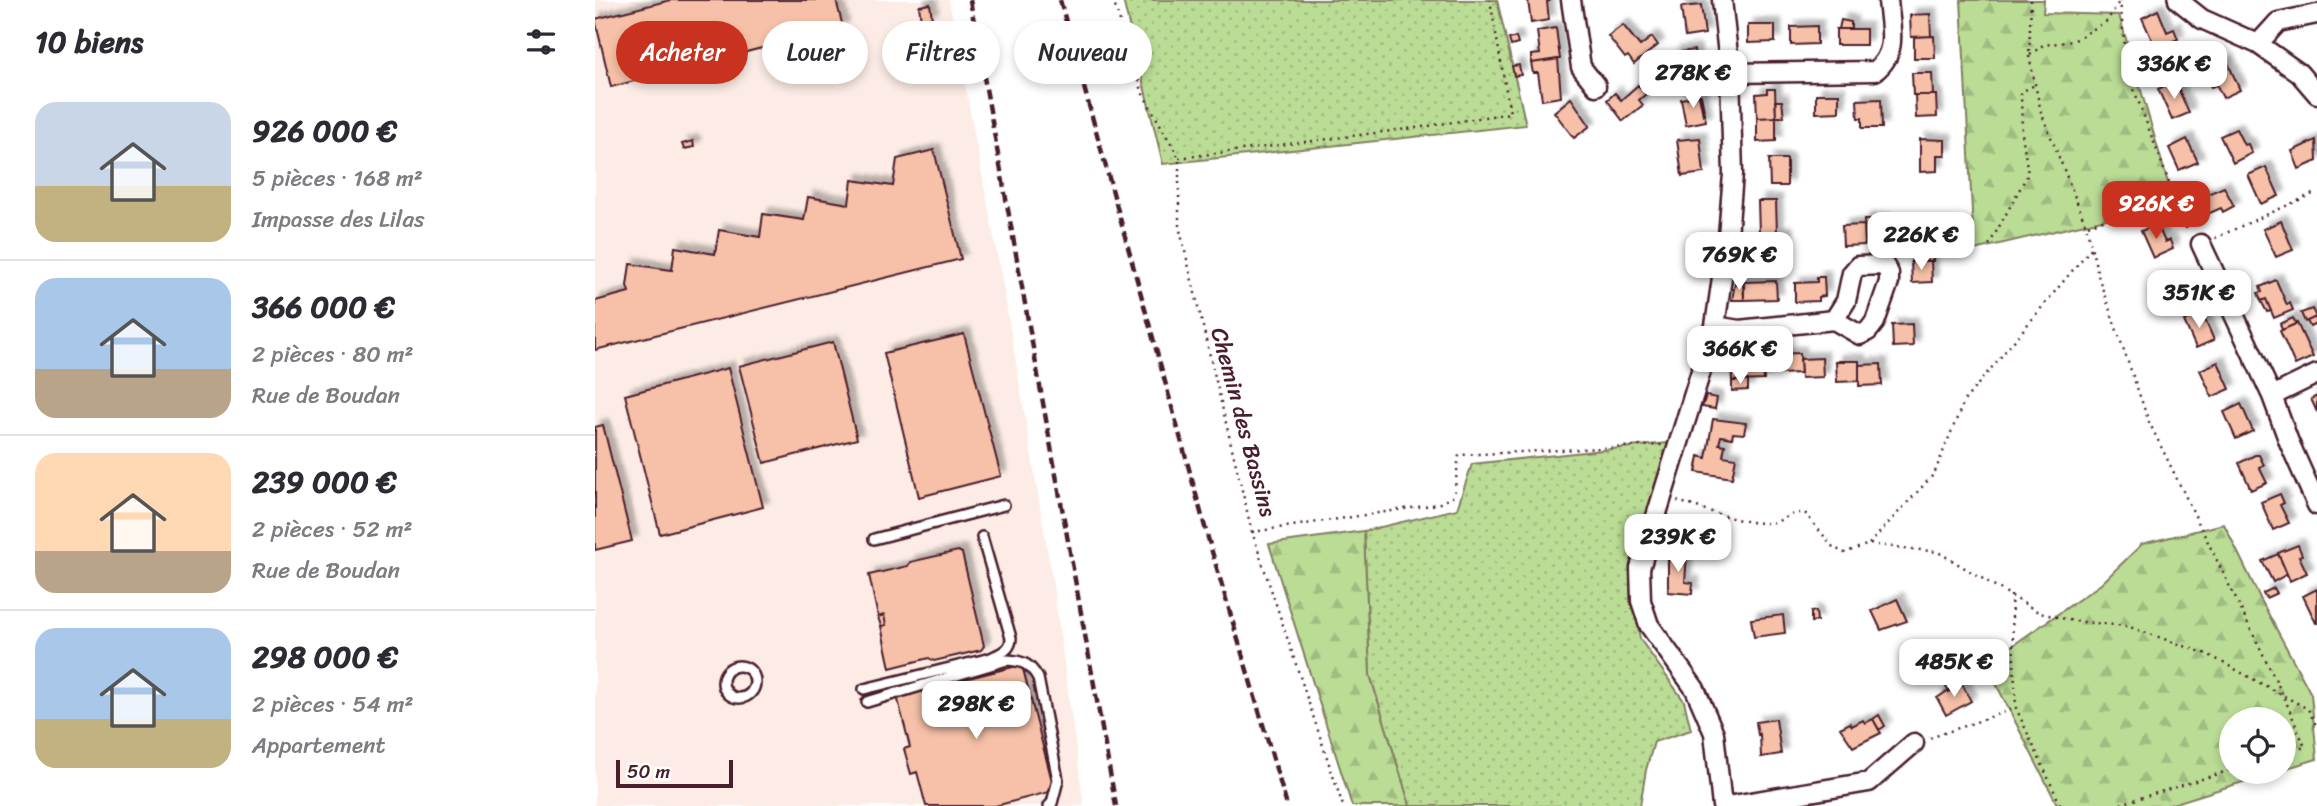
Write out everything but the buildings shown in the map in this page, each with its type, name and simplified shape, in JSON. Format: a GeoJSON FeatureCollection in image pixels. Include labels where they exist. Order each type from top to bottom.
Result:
{"type":"FeatureCollection","features":[{"type":"Feature","properties":{"kind":"street"},"geometry":{"type":"LineString","coordinates":[[1571,0],[1581,67],[1596,86]]}},
{"type":"Feature","properties":{"kind":"street"},"geometry":{"type":"LineString","coordinates":[[1723,0],[1730,73],[1733,174],[1728,236],[1715,326],[1640,568],[1641,601],[1649,625],[1695,689],[1714,733],[1725,806],[1869,782],[1913,743]]}},
{"type":"Feature","properties":{"kind":"street"},"geometry":{"type":"LineString","coordinates":[[1730,73],[1875,71],[1886,62],[1891,49],[1888,0]]}},
{"type":"Feature","properties":{"kind":"street"},"geometry":{"type":"LineString","coordinates":[[2178,0],[2202,19],[2258,44],[2299,73],[2317,94]]}},
{"type":"Feature","properties":{"kind":"street"},"geometry":{"type":"LineString","coordinates":[[2258,44],[2278,22],[2317,14]]}},
{"type":"Feature","properties":{"kind":"street"},"geometry":{"type":"LineString","coordinates":[[2201,244],[2272,396],[2317,505]]}},
{"type":"Feature","properties":{"kind":"street"},"geometry":{"type":"LineString","coordinates":[[1715,326],[1739,330],[1835,320]]}},
{"type":"Feature","properties":{"kind":"street"},"geometry":{"type":"LineString","coordinates":[[2272,396],[2317,374]]}},
{"type":"Feature","properties":{"kind":"lane"},"geometry":{"type":"LineString","coordinates":[[874,539],[1004,505]]}},
{"type":"Feature","properties":{"kind":"lane"},"geometry":{"type":"LineString","coordinates":[[864,689],[991,658],[1005,652],[1011,644],[1011,638],[982,537]]}},
{"type":"Feature","properties":{"kind":"lane"},"geometry":{"type":"LineString","coordinates":[[867,702],[1007,660],[1020,660],[1030,666],[1038,678],[1058,780],[1049,806]]}},
{"type":"Feature","properties":{"kind":"path","name":"Chemin des Bassins"},"geometry":{"type":"LineString","coordinates":[[1113,0],[1143,94],[1179,158],[1179,226],[1252,531],[1438,504],[1454,496],[1459,455],[1680,444]]}},
{"type":"Feature","properties":{"kind":"path"},"geometry":{"type":"LineString","coordinates":[[1179,158],[1510,113],[1489,0]]}},
{"type":"Feature","properties":{"kind":"path"},"geometry":{"type":"LineString","coordinates":[[2031,0],[2029,56],[2041,112],[2087,225],[2099,279],[2149,422],[2289,707]]}},
{"type":"Feature","properties":{"kind":"path"},"geometry":{"type":"LineString","coordinates":[[2029,56],[2043,45],[2073,41],[2107,21],[2120,1]]}},
{"type":"Feature","properties":{"kind":"path"},"geometry":{"type":"LineString","coordinates":[[2120,1],[2127,71],[2191,241],[2201,244],[2317,192]]}},
{"type":"Feature","properties":{"kind":"path"},"geometry":{"type":"LineString","coordinates":[[1989,245],[2028,174],[2022,133],[2021,92],[2035,85]]}},
{"type":"Feature","properties":{"kind":"path"},"geometry":{"type":"LineString","coordinates":[[2087,225],[2174,197]]}},
{"type":"Feature","properties":{"kind":"path"},"geometry":{"type":"LineString","coordinates":[[1663,496],[1753,523],[1773,523],[1793,512],[1805,513],[1833,547],[1844,554],[1869,544],[1934,474],[1965,401],[2092,247]]}},
{"type":"Feature","properties":{"kind":"path"},"geometry":{"type":"LineString","coordinates":[[1252,531],[1343,806]]}},
{"type":"Feature","properties":{"kind":"path"},"geometry":{"type":"LineString","coordinates":[[1869,544],[1938,552],[2040,612],[2073,621],[2127,626],[2207,654],[2308,709],[2317,727]]}},
{"type":"Feature","properties":{"kind":"path"},"geometry":{"type":"LineString","coordinates":[[2011,595],[2016,708],[2061,806]]}},
{"type":"Feature","properties":{"kind":"path"},"geometry":{"type":"LineString","coordinates":[[1913,743],[2016,708]]}},
{"type":"Feature","properties":{"kind":"path"},"geometry":{"type":"LineString","coordinates":[[2296,725],[2305,747],[2296,750]]}},
{"type":"Feature","properties":{"kind":"path"},"geometry":{"type":"LineString","coordinates":[[2114,806],[2219,774]]}},
{"type":"Feature","properties":{"kind":"shaded area"},"geometry":{"type":"Polygon","coordinates":[[[595,0],[949,0],[953,21],[882,21],[882,84],[965,84],[1003,285],[1053,584],[1084,806],[595,806],[595,0]]]}},
{"type":"Feature","properties":{"kind":"green space"},"geometry":{"type":"Polygon","coordinates":[[[1123,0],[1497,0],[1526,125],[1163,164],[1143,84],[1152,84],[1152,21],[1128,21],[1123,0]]]}},
{"type":"Feature","properties":{"kind":"green space"},"geometry":{"type":"Polygon","coordinates":[[[1961,0],[2044,0],[2043,13],[2119,15],[2175,207],[2106,219],[1974,250],[1961,0]]]}},
{"type":"Feature","properties":{"kind":"green space"},"geometry":{"type":"Polygon","coordinates":[[[1678,442],[1630,579],[1640,639],[1684,701],[1691,730],[1654,742],[1640,806],[1410,806],[1370,675],[1364,531],[1457,509],[1472,464],[1678,442]]]}},
{"type":"Feature","properties":{"kind":"green space"},"geometry":{"type":"Polygon","coordinates":[[[2224,524],[2311,694],[2317,759],[2296,765],[2296,707],[2219,707],[2219,784],[2237,784],[2166,806],[2058,806],[1986,664],[2101,584],[2142,544],[2224,524]]]}},
{"type":"Feature","properties":{"kind":"green space"},"geometry":{"type":"Polygon","coordinates":[[[1364,531],[1370,675],[1410,806],[1352,806],[1269,544],[1364,531]]]}},
{"type":"Feature","properties":{"kind":"railway"},"geometry":{"type":"LineString","coordinates":[[970,0],[1116,806]]}},
{"type":"Feature","properties":{"kind":"railway"},"geometry":{"type":"LineString","coordinates":[[1060,0],[1208,538],[1287,806]]}}]}
